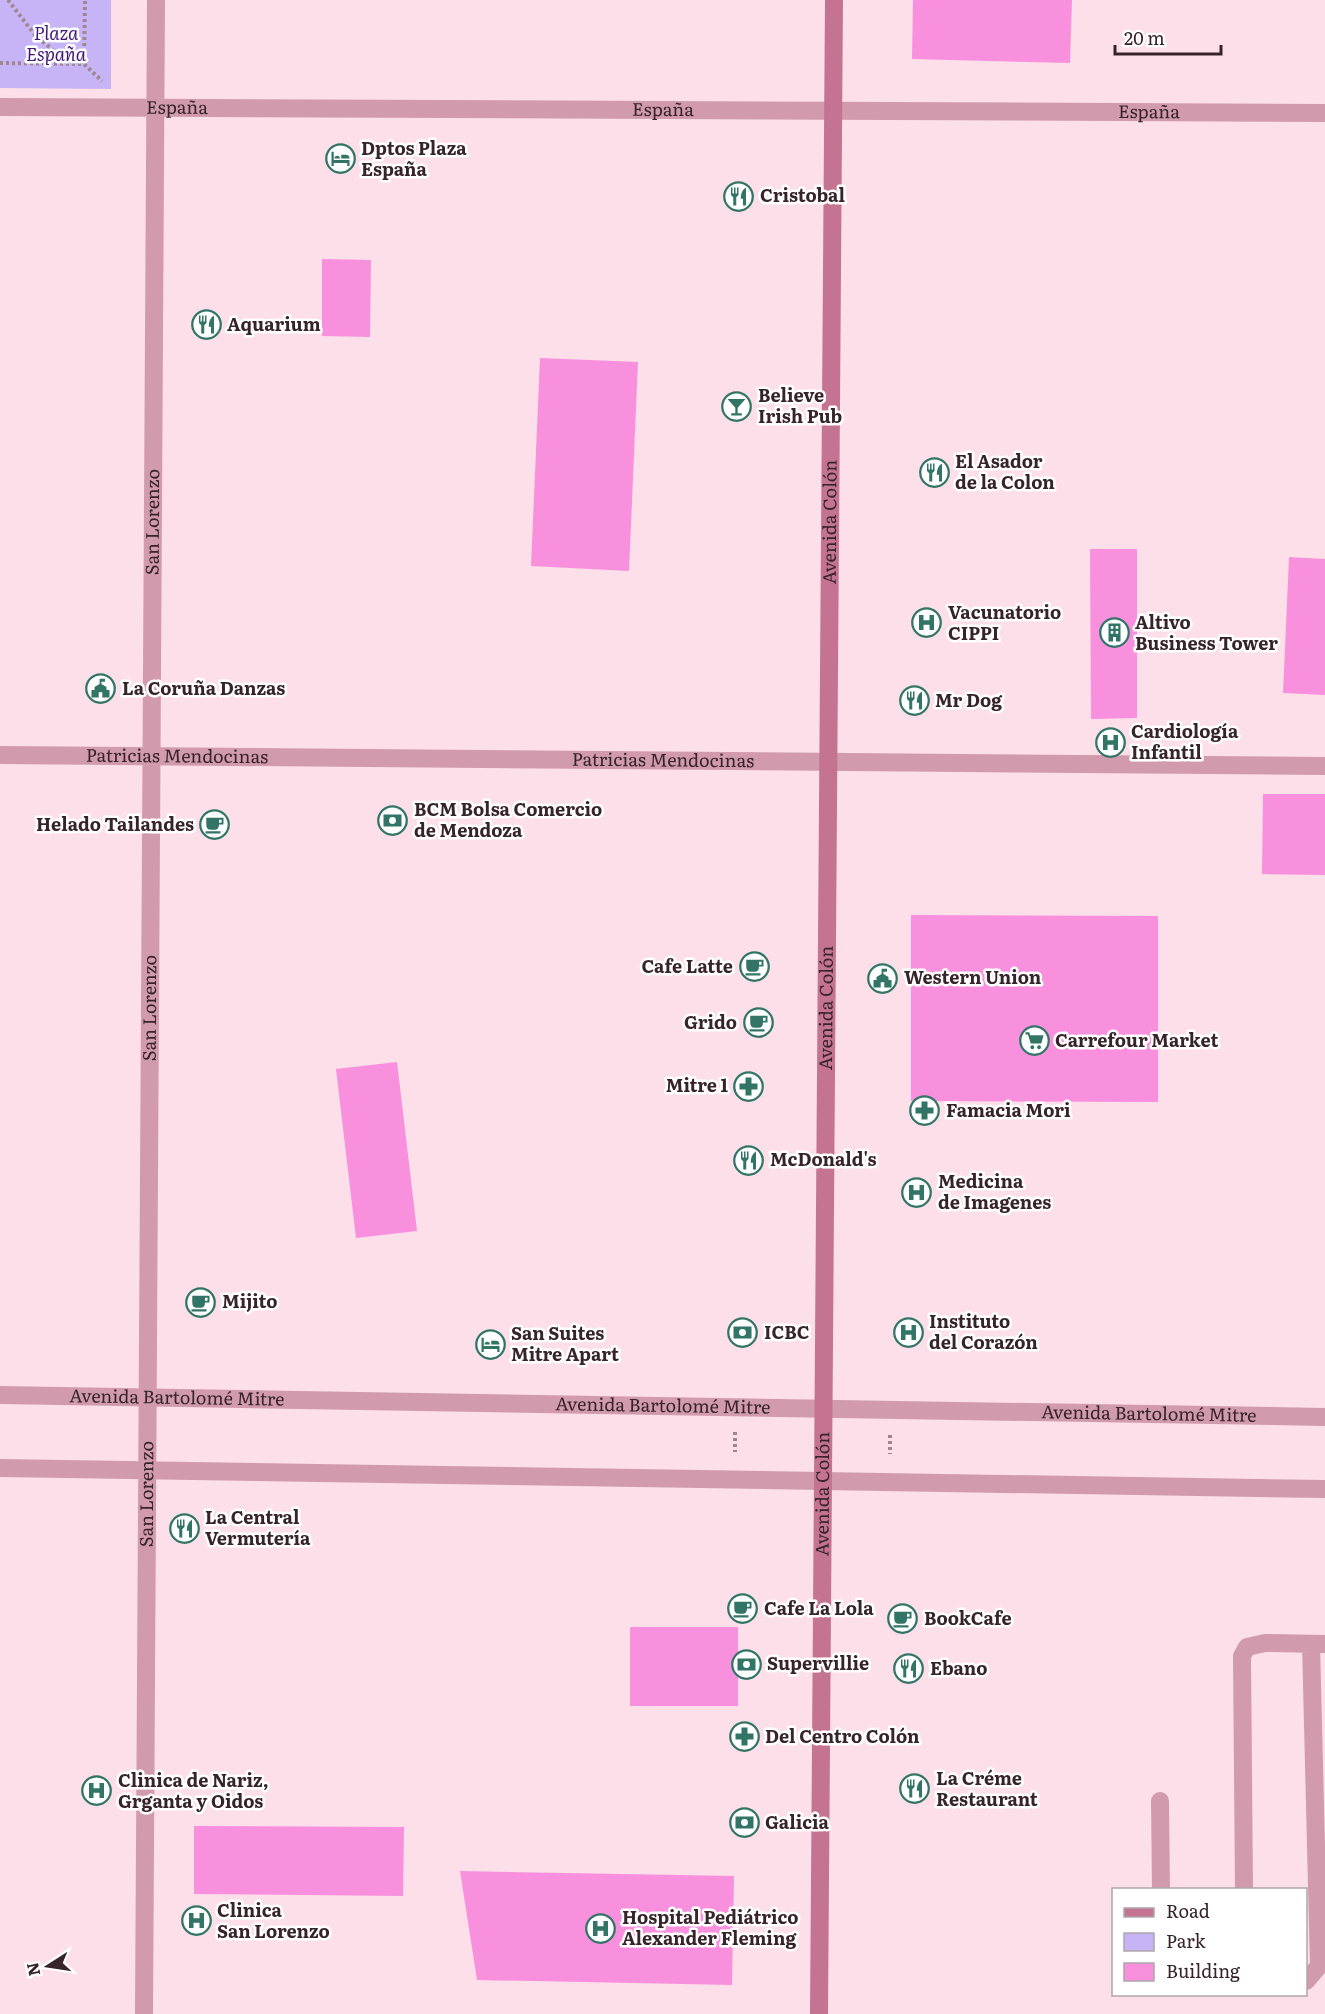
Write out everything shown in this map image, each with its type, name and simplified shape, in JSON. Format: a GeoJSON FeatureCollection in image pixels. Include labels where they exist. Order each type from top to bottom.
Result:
{"type":"FeatureCollection","features":[{"type":"Feature","properties":{"kind":"main road","name":"Avenida Colón"},"geometry":{"type":"LineString","coordinates":[[819,2014],[834,0]]}},
{"type":"Feature","properties":{"kind":"street","name":"San Lorenzo"},"geometry":{"type":"LineString","coordinates":[[144,2014],[156,0]]}},
{"type":"Feature","properties":{"kind":"street","name":"España"},"geometry":{"type":"LineString","coordinates":[[0,107],[1325,113]]}},
{"type":"Feature","properties":{"kind":"street","name":"Patricias Mendocinas"},"geometry":{"type":"LineString","coordinates":[[0,755],[1325,765]]}},
{"type":"Feature","properties":{"kind":"street","name":"Avenida Bartolomé Mitre"},"geometry":{"type":"LineString","coordinates":[[0,1395],[1325,1417]]}},
{"type":"Feature","properties":{"kind":"street"},"geometry":{"type":"LineString","coordinates":[[0,1468],[1325,1489]]}},
{"type":"Feature","properties":{"kind":"street"},"geometry":{"type":"LineString","coordinates":[[1244,1888],[1242,1656],[1247,1647],[1265,1643],[1318,1644],[1319,1966],[1307,1979]]}},
{"type":"Feature","properties":{"kind":"street"},"geometry":{"type":"LineString","coordinates":[[1160,1801],[1161,1888]]}},
{"type":"Feature","properties":{"kind":"path"},"geometry":{"type":"LineString","coordinates":[[8,0],[35,35],[54,51],[84,64],[104,83]]}},
{"type":"Feature","properties":{"kind":"path"},"geometry":{"type":"LineString","coordinates":[[84,64],[85,0]]}},
{"type":"Feature","properties":{"kind":"path"},"geometry":{"type":"LineString","coordinates":[[0,63],[84,64]]}},
{"type":"Feature","properties":{"kind":"path"},"geometry":{"type":"LineString","coordinates":[[735,1407],[735,1480]]}},
{"type":"Feature","properties":{"kind":"path"},"geometry":{"type":"LineString","coordinates":[[889,1410],[891,1482]]}},
{"type":"Feature","properties":{"kind":"green space","name":"Plaza España"},"geometry":{"type":"Polygon","coordinates":[[[0,0],[111,0],[111,89],[0,88],[0,0]]]}},
{"type":"Feature","properties":{"kind":"building"},"geometry":{"type":"Polygon","coordinates":[[[913,0],[1072,0],[1070,63],[912,59],[913,0]]]}},
{"type":"Feature","properties":{"kind":"building"},"geometry":{"type":"Polygon","coordinates":[[[322,259],[371,260],[370,337],[322,336],[322,259]]]}},
{"type":"Feature","properties":{"kind":"building"},"geometry":{"type":"Polygon","coordinates":[[[540,358],[638,362],[629,571],[531,566],[540,358]]]}},
{"type":"Feature","properties":{"kind":"building","name":"Altivo Business Tower"},"geometry":{"type":"Polygon","coordinates":[[[1090,549],[1137,549],[1137,718],[1091,719],[1090,549]]]}},
{"type":"Feature","properties":{"kind":"building"},"geometry":{"type":"Polygon","coordinates":[[[1289,557],[1325,559],[1325,695],[1283,693],[1289,557]]]}},
{"type":"Feature","properties":{"kind":"building"},"geometry":{"type":"Polygon","coordinates":[[[1263,794],[1325,794],[1325,875],[1262,874],[1263,794]]]}},
{"type":"Feature","properties":{"kind":"building","name":"Carrefour Market"},"geometry":{"type":"Polygon","coordinates":[[[911,915],[1158,916],[1158,1102],[911,1101],[911,915]]]}},
{"type":"Feature","properties":{"kind":"building"},"geometry":{"type":"Polygon","coordinates":[[[397,1062],[417,1231],[356,1238],[336,1069],[397,1062]]]}},
{"type":"Feature","properties":{"kind":"building"},"geometry":{"type":"Polygon","coordinates":[[[630,1627],[738,1627],[738,1706],[630,1706],[630,1627]]]}},
{"type":"Feature","properties":{"kind":"building"},"geometry":{"type":"Polygon","coordinates":[[[194,1826],[404,1827],[403,1896],[194,1894],[194,1826]]]}},
{"type":"Feature","properties":{"kind":"building","name":"Hospital Pediátrico Alexander Fleming"},"geometry":{"type":"Polygon","coordinates":[[[460,1871],[734,1876],[732,1985],[477,1980],[460,1871]]]}},
{"type":"Feature","properties":{"kind":"place","name":"Dptos Plaza España"},"geometry":{"type":"Point","coordinates":[340,159]}},
{"type":"Feature","properties":{"kind":"place","name":"Cristobal"},"geometry":{"type":"Point","coordinates":[739,196]}},
{"type":"Feature","properties":{"kind":"place","name":"Aquarium"},"geometry":{"type":"Point","coordinates":[206,325]}},
{"type":"Feature","properties":{"kind":"place","name":"Believe Irish Pub"},"geometry":{"type":"Point","coordinates":[737,406]}},
{"type":"Feature","properties":{"kind":"place","name":"El Asador de la Colon"},"geometry":{"type":"Point","coordinates":[934,472]}},
{"type":"Feature","properties":{"kind":"place","name":"Vacunatorio CIPPI"},"geometry":{"type":"Point","coordinates":[927,623]}},
{"type":"Feature","properties":{"kind":"place","name":"Altivo Business Tower"},"geometry":{"type":"Point","coordinates":[1114,633]}},
{"type":"Feature","properties":{"kind":"place","name":"La Coruña Danzas"},"geometry":{"type":"Point","coordinates":[101,689]}},
{"type":"Feature","properties":{"kind":"place","name":"Mr Dog"},"geometry":{"type":"Point","coordinates":[914,701]}},
{"type":"Feature","properties":{"kind":"place","name":"Cardiología Infantil"},"geometry":{"type":"Point","coordinates":[1110,742]}},
{"type":"Feature","properties":{"kind":"place","name":"BCM Bolsa Comercio de Mendoza"},"geometry":{"type":"Point","coordinates":[393,820]}},
{"type":"Feature","properties":{"kind":"place","name":"Helado Tailandes"},"geometry":{"type":"Point","coordinates":[215,825]}},
{"type":"Feature","properties":{"kind":"place","name":"Cafe Latte"},"geometry":{"type":"Point","coordinates":[754,967]}},
{"type":"Feature","properties":{"kind":"place","name":"Western Union"},"geometry":{"type":"Point","coordinates":[883,978]}},
{"type":"Feature","properties":{"kind":"place","name":"Grido"},"geometry":{"type":"Point","coordinates":[758,1023]}},
{"type":"Feature","properties":{"kind":"place","name":"Carrefour Market"},"geometry":{"type":"Point","coordinates":[1034,1041]}},
{"type":"Feature","properties":{"kind":"place","name":"Mitre 1"},"geometry":{"type":"Point","coordinates":[749,1086]}},
{"type":"Feature","properties":{"kind":"place","name":"Famacia Mori"},"geometry":{"type":"Point","coordinates":[925,1111]}},
{"type":"Feature","properties":{"kind":"place","name":"McDonald's"},"geometry":{"type":"Point","coordinates":[749,1160]}},
{"type":"Feature","properties":{"kind":"place","name":"Medicina de Imagenes"},"geometry":{"type":"Point","coordinates":[917,1192]}},
{"type":"Feature","properties":{"kind":"place","name":"Mijito"},"geometry":{"type":"Point","coordinates":[201,1302]}},
{"type":"Feature","properties":{"kind":"place","name":"Instituto del Corazón"},"geometry":{"type":"Point","coordinates":[908,1332]}},
{"type":"Feature","properties":{"kind":"place","name":"ICBC"},"geometry":{"type":"Point","coordinates":[743,1333]}},
{"type":"Feature","properties":{"kind":"place","name":"San Suites Mitre Apart"},"geometry":{"type":"Point","coordinates":[490,1344]}},
{"type":"Feature","properties":{"kind":"place","name":"La Central Vermutería"},"geometry":{"type":"Point","coordinates":[184,1528]}},
{"type":"Feature","properties":{"kind":"place","name":"Cafe La Lola"},"geometry":{"type":"Point","coordinates":[743,1609]}},
{"type":"Feature","properties":{"kind":"place","name":"BookCafe"},"geometry":{"type":"Point","coordinates":[903,1619]}},
{"type":"Feature","properties":{"kind":"place","name":"Supervillie"},"geometry":{"type":"Point","coordinates":[746,1664]}},
{"type":"Feature","properties":{"kind":"place","name":"Ebano"},"geometry":{"type":"Point","coordinates":[909,1669]}},
{"type":"Feature","properties":{"kind":"place","name":"Del Centro Colón"},"geometry":{"type":"Point","coordinates":[744,1737]}},
{"type":"Feature","properties":{"kind":"place","name":"La Créme Restaurant"},"geometry":{"type":"Point","coordinates":[915,1789]}},
{"type":"Feature","properties":{"kind":"place","name":"Clinica de Nariz, Grganta y Oidos"},"geometry":{"type":"Point","coordinates":[97,1791]}},
{"type":"Feature","properties":{"kind":"place","name":"Galicia"},"geometry":{"type":"Point","coordinates":[744,1823]}},
{"type":"Feature","properties":{"kind":"place","name":"Clinica San Lorenzo"},"geometry":{"type":"Point","coordinates":[196,1921]}},
{"type":"Feature","properties":{"kind":"place","name":"Hospital Pediátrico Alexander Fleming"},"geometry":{"type":"Point","coordinates":[601,1928]}}]}
